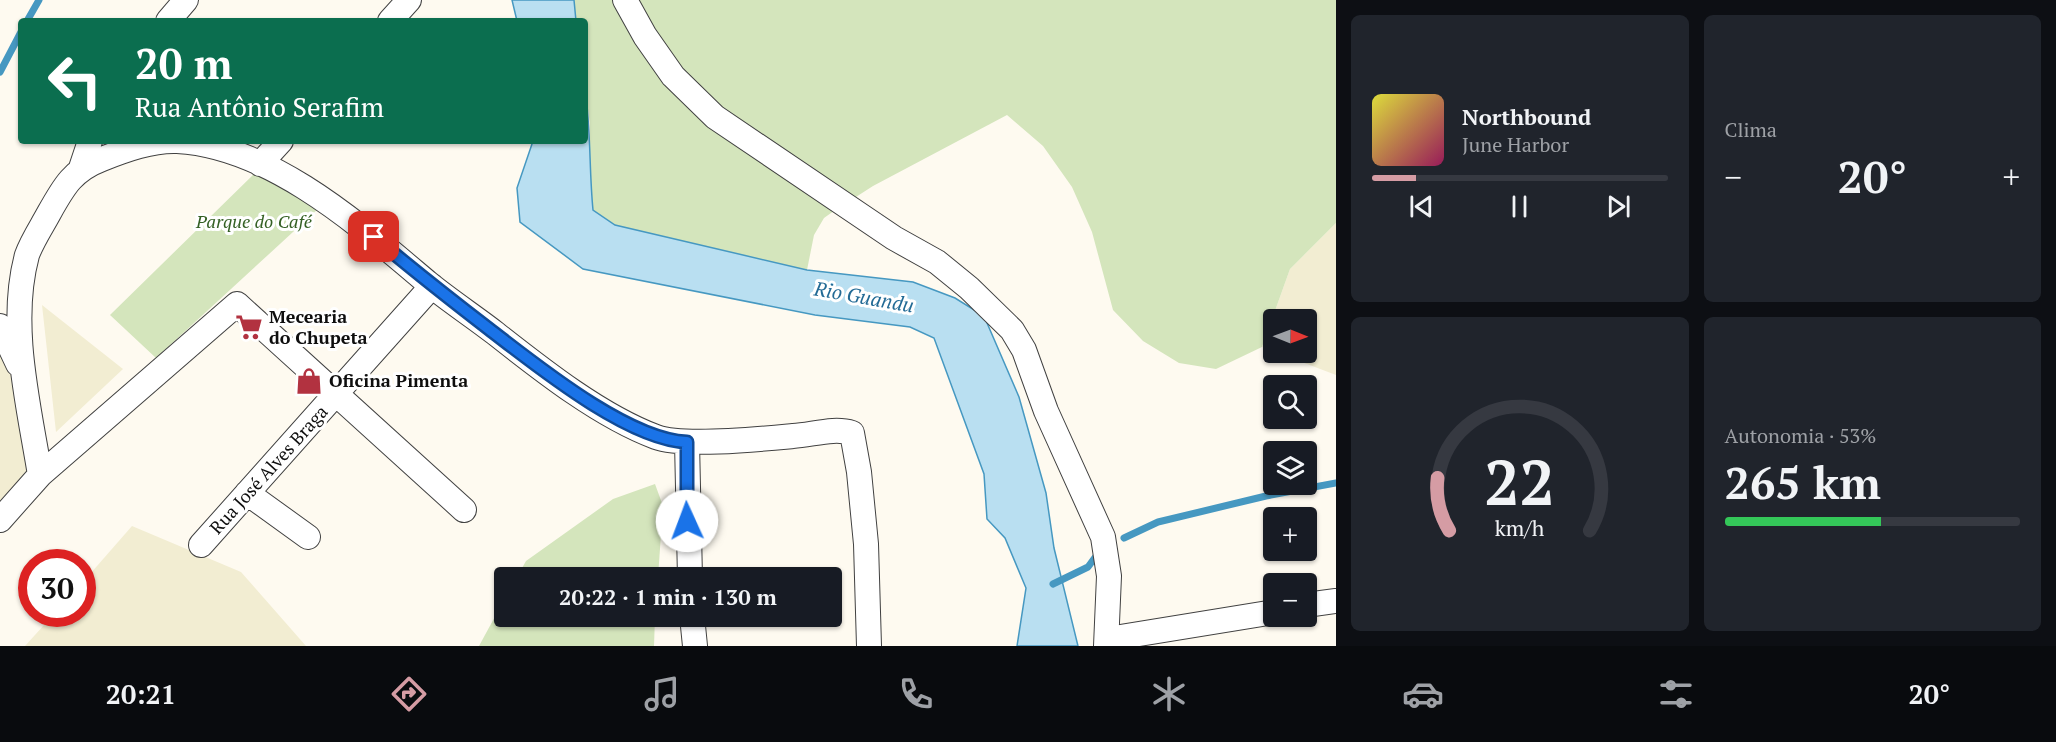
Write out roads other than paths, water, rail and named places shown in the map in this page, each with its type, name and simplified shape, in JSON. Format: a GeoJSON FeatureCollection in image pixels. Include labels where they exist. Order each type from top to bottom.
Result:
{"type":"FeatureCollection","features":[{"type":"Feature","properties":{"kind":"street"},"geometry":{"type":"LineString","coordinates":[[171,18],[186,0]]}},
{"type":"Feature","properties":{"kind":"street"},"geometry":{"type":"LineString","coordinates":[[393,18],[409,0]]}},
{"type":"Feature","properties":{"kind":"street"},"geometry":{"type":"LineString","coordinates":[[625,0],[645,36],[673,76],[715,117],[884,231],[937,262],[969,288],[1012,330],[1024,350],[1046,411],[1103,537],[1109,576],[1107,643],[1263,614]]}},
{"type":"Feature","properties":{"kind":"street"},"geometry":{"type":"LineString","coordinates":[[40,475],[20,332],[22,292],[28,254],[55,202],[81,168],[89,144]]}},
{"type":"Feature","properties":{"kind":"street"},"geometry":{"type":"LineString","coordinates":[[81,168],[131,149],[158,144]]}},
{"type":"Feature","properties":{"kind":"street"},"geometry":{"type":"LineString","coordinates":[[190,144],[223,150],[260,164],[337,207],[432,286],[565,386],[656,437],[687,442],[850,431],[854,435],[856,446],[866,544],[869,646]]}},
{"type":"Feature","properties":{"kind":"street"},"geometry":{"type":"LineString","coordinates":[[260,164],[278,144]]}},
{"type":"Feature","properties":{"kind":"street","name":"Rua José Alves Braga"},"geometry":{"type":"LineString","coordinates":[[201,545],[432,286]]}},
{"type":"Feature","properties":{"kind":"street"},"geometry":{"type":"LineString","coordinates":[[0,520],[40,475],[237,304],[464,510]]}},
{"type":"Feature","properties":{"kind":"street"},"geometry":{"type":"LineString","coordinates":[[0,326],[26,382]]}},
{"type":"Feature","properties":{"kind":"street"},"geometry":{"type":"LineString","coordinates":[[687,442],[690,567]]}},
{"type":"Feature","properties":{"kind":"street"},"geometry":{"type":"LineString","coordinates":[[247,493],[308,537]]}},
{"type":"Feature","properties":{"kind":"street"},"geometry":{"type":"LineString","coordinates":[[1317,604],[1336,601]]}},
{"type":"Feature","properties":{"kind":"street"},"geometry":{"type":"LineString","coordinates":[[693,627],[695,646]]}},
{"type":"Feature","properties":{"kind":"water"},"geometry":{"type":"Polygon","coordinates":[[[512,0],[574,0],[576,18],[516,18],[512,0]]]}},
{"type":"Feature","properties":{"kind":"water","name":"Rio Guandu"},"geometry":{"type":"Polygon","coordinates":[[[588,119],[593,210],[615,225],[807,270],[913,282],[955,298],[984,316],[1019,397],[1046,493],[1054,548],[1078,646],[1017,646],[1026,588],[1005,538],[987,519],[984,474],[934,338],[910,327],[815,315],[583,269],[520,222],[517,188],[532,144],[588,144],[588,119]]]}},
{"type":"Feature","properties":{"kind":"waterway"},"geometry":{"type":"LineString","coordinates":[[29,18],[39,0]]}},
{"type":"Feature","properties":{"kind":"waterway"},"geometry":{"type":"LineString","coordinates":[[0,72],[18,38]]}},
{"type":"Feature","properties":{"kind":"waterway"},"geometry":{"type":"LineString","coordinates":[[1124,538],[1158,522],[1266,496],[1336,483]]}},
{"type":"Feature","properties":{"kind":"waterway"},"geometry":{"type":"LineString","coordinates":[[1053,584],[1088,567],[1099,552]]}},
{"type":"Feature","properties":{"kind":"place","name":"Mecearia do Chupeta"},"geometry":{"type":"Point","coordinates":[249,327]}},
{"type":"Feature","properties":{"kind":"place","name":"Oficina Pimenta"},"geometry":{"type":"Point","coordinates":[309,381]}},
{"type":"Feature","properties":{"kind":"park label","name":"Parque do Café"},"geometry":{"type":"Point","coordinates":[254,222]}}]}
